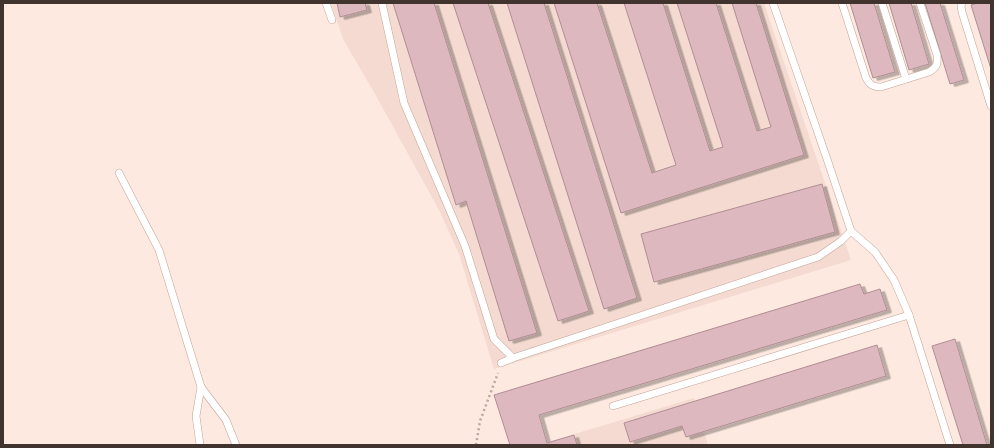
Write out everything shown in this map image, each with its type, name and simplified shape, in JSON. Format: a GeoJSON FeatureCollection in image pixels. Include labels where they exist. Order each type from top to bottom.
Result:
{"type":"FeatureCollection","features":[{"type":"Feature","properties":{"kind":"lane"},"geometry":{"type":"LineString","coordinates":[[326,3],[332,20]]}},
{"type":"Feature","properties":{"kind":"lane"},"geometry":{"type":"LineString","coordinates":[[382,3],[404,103],[465,246],[494,339],[513,358]]}},
{"type":"Feature","properties":{"kind":"lane"},"geometry":{"type":"LineString","coordinates":[[773,3],[851,231],[875,252],[894,280],[909,315],[950,445]]}},
{"type":"Feature","properties":{"kind":"lane"},"geometry":{"type":"LineString","coordinates":[[842,3],[868,82],[875,87],[881,87],[929,72],[937,66],[937,55],[920,3]]}},
{"type":"Feature","properties":{"kind":"lane"},"geometry":{"type":"LineString","coordinates":[[882,3],[906,79]]}},
{"type":"Feature","properties":{"kind":"lane"},"geometry":{"type":"LineString","coordinates":[[962,3],[962,12],[991,106]]}},
{"type":"Feature","properties":{"kind":"lane"},"geometry":{"type":"LineString","coordinates":[[119,173],[159,250],[201,387],[226,420],[236,445]]}},
{"type":"Feature","properties":{"kind":"lane"},"geometry":{"type":"LineString","coordinates":[[502,363],[513,358],[818,257],[841,241],[851,231]]}},
{"type":"Feature","properties":{"kind":"lane"},"geometry":{"type":"LineString","coordinates":[[613,406],[909,315]]}},
{"type":"Feature","properties":{"kind":"lane"},"geometry":{"type":"LineString","coordinates":[[200,445],[196,416],[201,387]]}},
{"type":"Feature","properties":{"kind":"path"},"geometry":{"type":"LineString","coordinates":[[476,445],[480,421],[502,363]]}},
{"type":"Feature","properties":{"kind":"shaded area"},"geometry":{"type":"Polygon","coordinates":[[[331,3],[764,3],[851,260],[494,369],[459,254],[439,210],[343,39],[331,3]]]}},
{"type":"Feature","properties":{"kind":"shaded area"},"geometry":{"type":"Polygon","coordinates":[[[694,398],[708,445],[547,445],[548,442],[694,398]]]}},
{"type":"Feature","properties":{"kind":"building"},"geometry":{"type":"Polygon","coordinates":[[[337,3],[365,3],[367,10],[340,17],[337,3]]]}},
{"type":"Feature","properties":{"kind":"building"},"geometry":{"type":"Polygon","coordinates":[[[393,3],[434,3],[537,333],[509,341],[466,201],[456,205],[393,3]]]}},
{"type":"Feature","properties":{"kind":"building"},"geometry":{"type":"Polygon","coordinates":[[[453,3],[488,3],[589,311],[558,321],[453,3]]]}},
{"type":"Feature","properties":{"kind":"building"},"geometry":{"type":"Polygon","coordinates":[[[507,3],[544,3],[637,298],[604,309],[507,3]]]}},
{"type":"Feature","properties":{"kind":"building"},"geometry":{"type":"Polygon","coordinates":[[[554,3],[597,3],[652,173],[676,165],[624,3],[663,3],[710,151],[723,147],[677,3],[716,3],[757,131],[771,127],[732,3],[756,3],[804,155],[621,213],[554,3]]]}},
{"type":"Feature","properties":{"kind":"building"},"geometry":{"type":"Polygon","coordinates":[[[850,3],[874,3],[895,72],[873,78],[850,3]]]}},
{"type":"Feature","properties":{"kind":"building"},"geometry":{"type":"Polygon","coordinates":[[[889,3],[911,3],[929,64],[909,70],[889,3]]]}},
{"type":"Feature","properties":{"kind":"building"},"geometry":{"type":"Polygon","coordinates":[[[925,3],[940,3],[964,80],[950,84],[925,3]]]}},
{"type":"Feature","properties":{"kind":"building"},"geometry":{"type":"Polygon","coordinates":[[[977,3],[991,3],[991,69],[971,5],[977,3]]]}},
{"type":"Feature","properties":{"kind":"building"},"geometry":{"type":"Polygon","coordinates":[[[822,184],[835,232],[654,282],[641,234],[822,184]]]}},
{"type":"Feature","properties":{"kind":"building"},"geometry":{"type":"Polygon","coordinates":[[[860,284],[864,294],[880,289],[887,310],[539,415],[547,443],[574,435],[577,445],[510,445],[494,395],[860,284]]]}},
{"type":"Feature","properties":{"kind":"building"},"geometry":{"type":"Polygon","coordinates":[[[955,339],[987,445],[963,445],[932,346],[955,339]]]}},
{"type":"Feature","properties":{"kind":"building"},"geometry":{"type":"Polygon","coordinates":[[[877,345],[886,376],[686,437],[682,426],[630,442],[624,423],[877,345]]]}}]}
